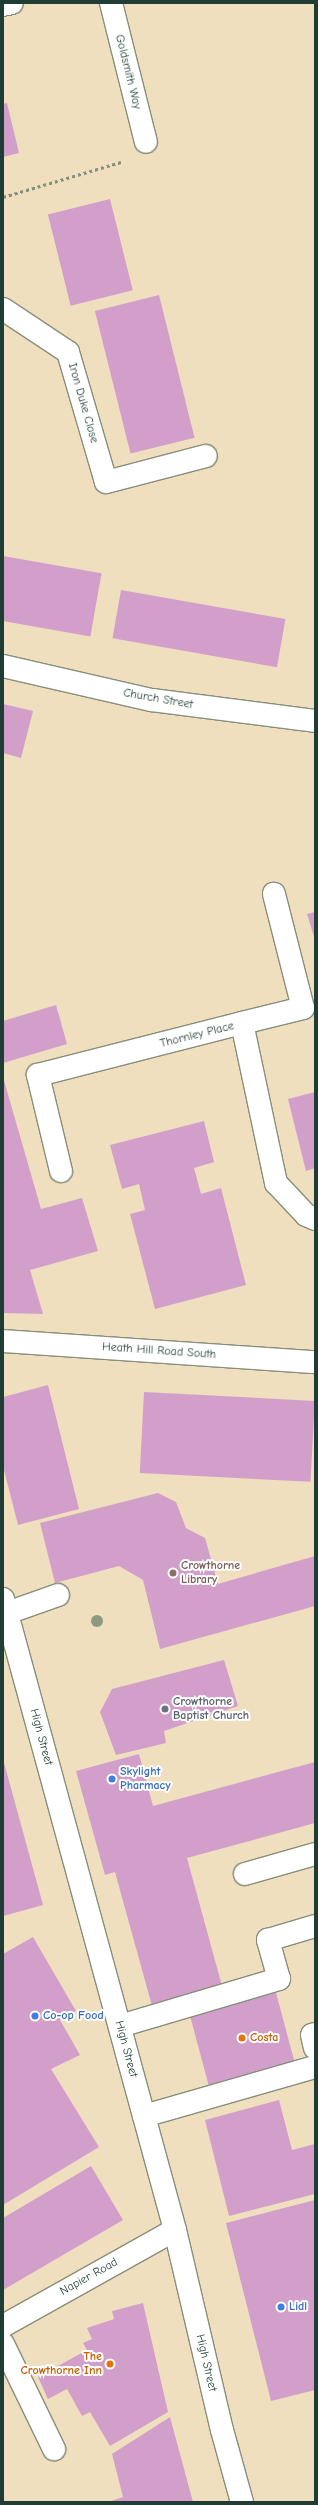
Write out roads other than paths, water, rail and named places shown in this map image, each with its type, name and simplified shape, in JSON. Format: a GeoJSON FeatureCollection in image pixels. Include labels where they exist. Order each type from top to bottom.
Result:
{"type":"FeatureCollection","features":[{"type":"Feature","properties":{"kind":"street"},"geometry":{"type":"LineString","coordinates":[[3,5],[12,3]]}},
{"type":"Feature","properties":{"kind":"street","name":"Goldsmith Way"},"geometry":{"type":"LineString","coordinates":[[111,3],[146,142]]}},
{"type":"Feature","properties":{"kind":"street","name":"Iron Duke Close"},"geometry":{"type":"LineString","coordinates":[[3,309],[68,352],[106,482],[206,456]]}},
{"type":"Feature","properties":{"kind":"street","name":"Church Street"},"geometry":{"type":"LineString","coordinates":[[3,666],[152,700],[315,721]]}},
{"type":"Feature","properties":{"kind":"street"},"geometry":{"type":"LineString","coordinates":[[242,1024],[303,1008],[274,894]]}},
{"type":"Feature","properties":{"kind":"street","name":"Thornley Place"},"geometry":{"type":"LineString","coordinates":[[61,1171],[38,1075],[242,1024],[276,1183],[306,1215],[315,1219]]}},
{"type":"Feature","properties":{"kind":"street","name":"Heath Hill Road South"},"geometry":{"type":"LineString","coordinates":[[3,1341],[315,1362]]}},
{"type":"Feature","properties":{"kind":"street"},"geometry":{"type":"LineString","coordinates":[[4,1609],[58,1596]]}},
{"type":"Feature","properties":{"kind":"street","name":"High Street"},"geometry":{"type":"LineString","coordinates":[[4,1609],[175,2230],[222,2430],[242,2502]]}},
{"type":"Feature","properties":{"kind":"street"},"geometry":{"type":"LineString","coordinates":[[245,1874],[315,1854]]}},
{"type":"Feature","properties":{"kind":"street"},"geometry":{"type":"LineString","coordinates":[[120,2026],[279,1979],[268,1940],[315,1926]]}},
{"type":"Feature","properties":{"kind":"street"},"geometry":{"type":"LineString","coordinates":[[315,2034],[312,2035],[315,2048]]}},
{"type":"Feature","properties":{"kind":"street"},"geometry":{"type":"LineString","coordinates":[[144,2116],[315,2067]]}},
{"type":"Feature","properties":{"kind":"street","name":"Napier Road"},"geometry":{"type":"LineString","coordinates":[[3,2326],[175,2230]]}},
{"type":"Feature","properties":{"kind":"street"},"geometry":{"type":"LineString","coordinates":[[3,2344],[54,2449]]}},
{"type":"Feature","properties":{"kind":"place","name":"Crowthorne Library"},"geometry":{"type":"Point","coordinates":[173,1573]}},
{"type":"Feature","properties":{"kind":"place","name":"Crowthorne Baptist Church"},"geometry":{"type":"Point","coordinates":[165,1709]}},
{"type":"Feature","properties":{"kind":"place","name":"Skylight Pharmacy"},"geometry":{"type":"Point","coordinates":[112,1779]}},
{"type":"Feature","properties":{"kind":"place","name":"Co-op Food"},"geometry":{"type":"Point","coordinates":[35,2016]}},
{"type":"Feature","properties":{"kind":"place","name":"Costa"},"geometry":{"type":"Point","coordinates":[242,2038]}},
{"type":"Feature","properties":{"kind":"place","name":"Lidl"},"geometry":{"type":"Point","coordinates":[281,2307]}},
{"type":"Feature","properties":{"kind":"place","name":"The Crowthorne Inn"},"geometry":{"type":"Point","coordinates":[110,2364]}}]}
